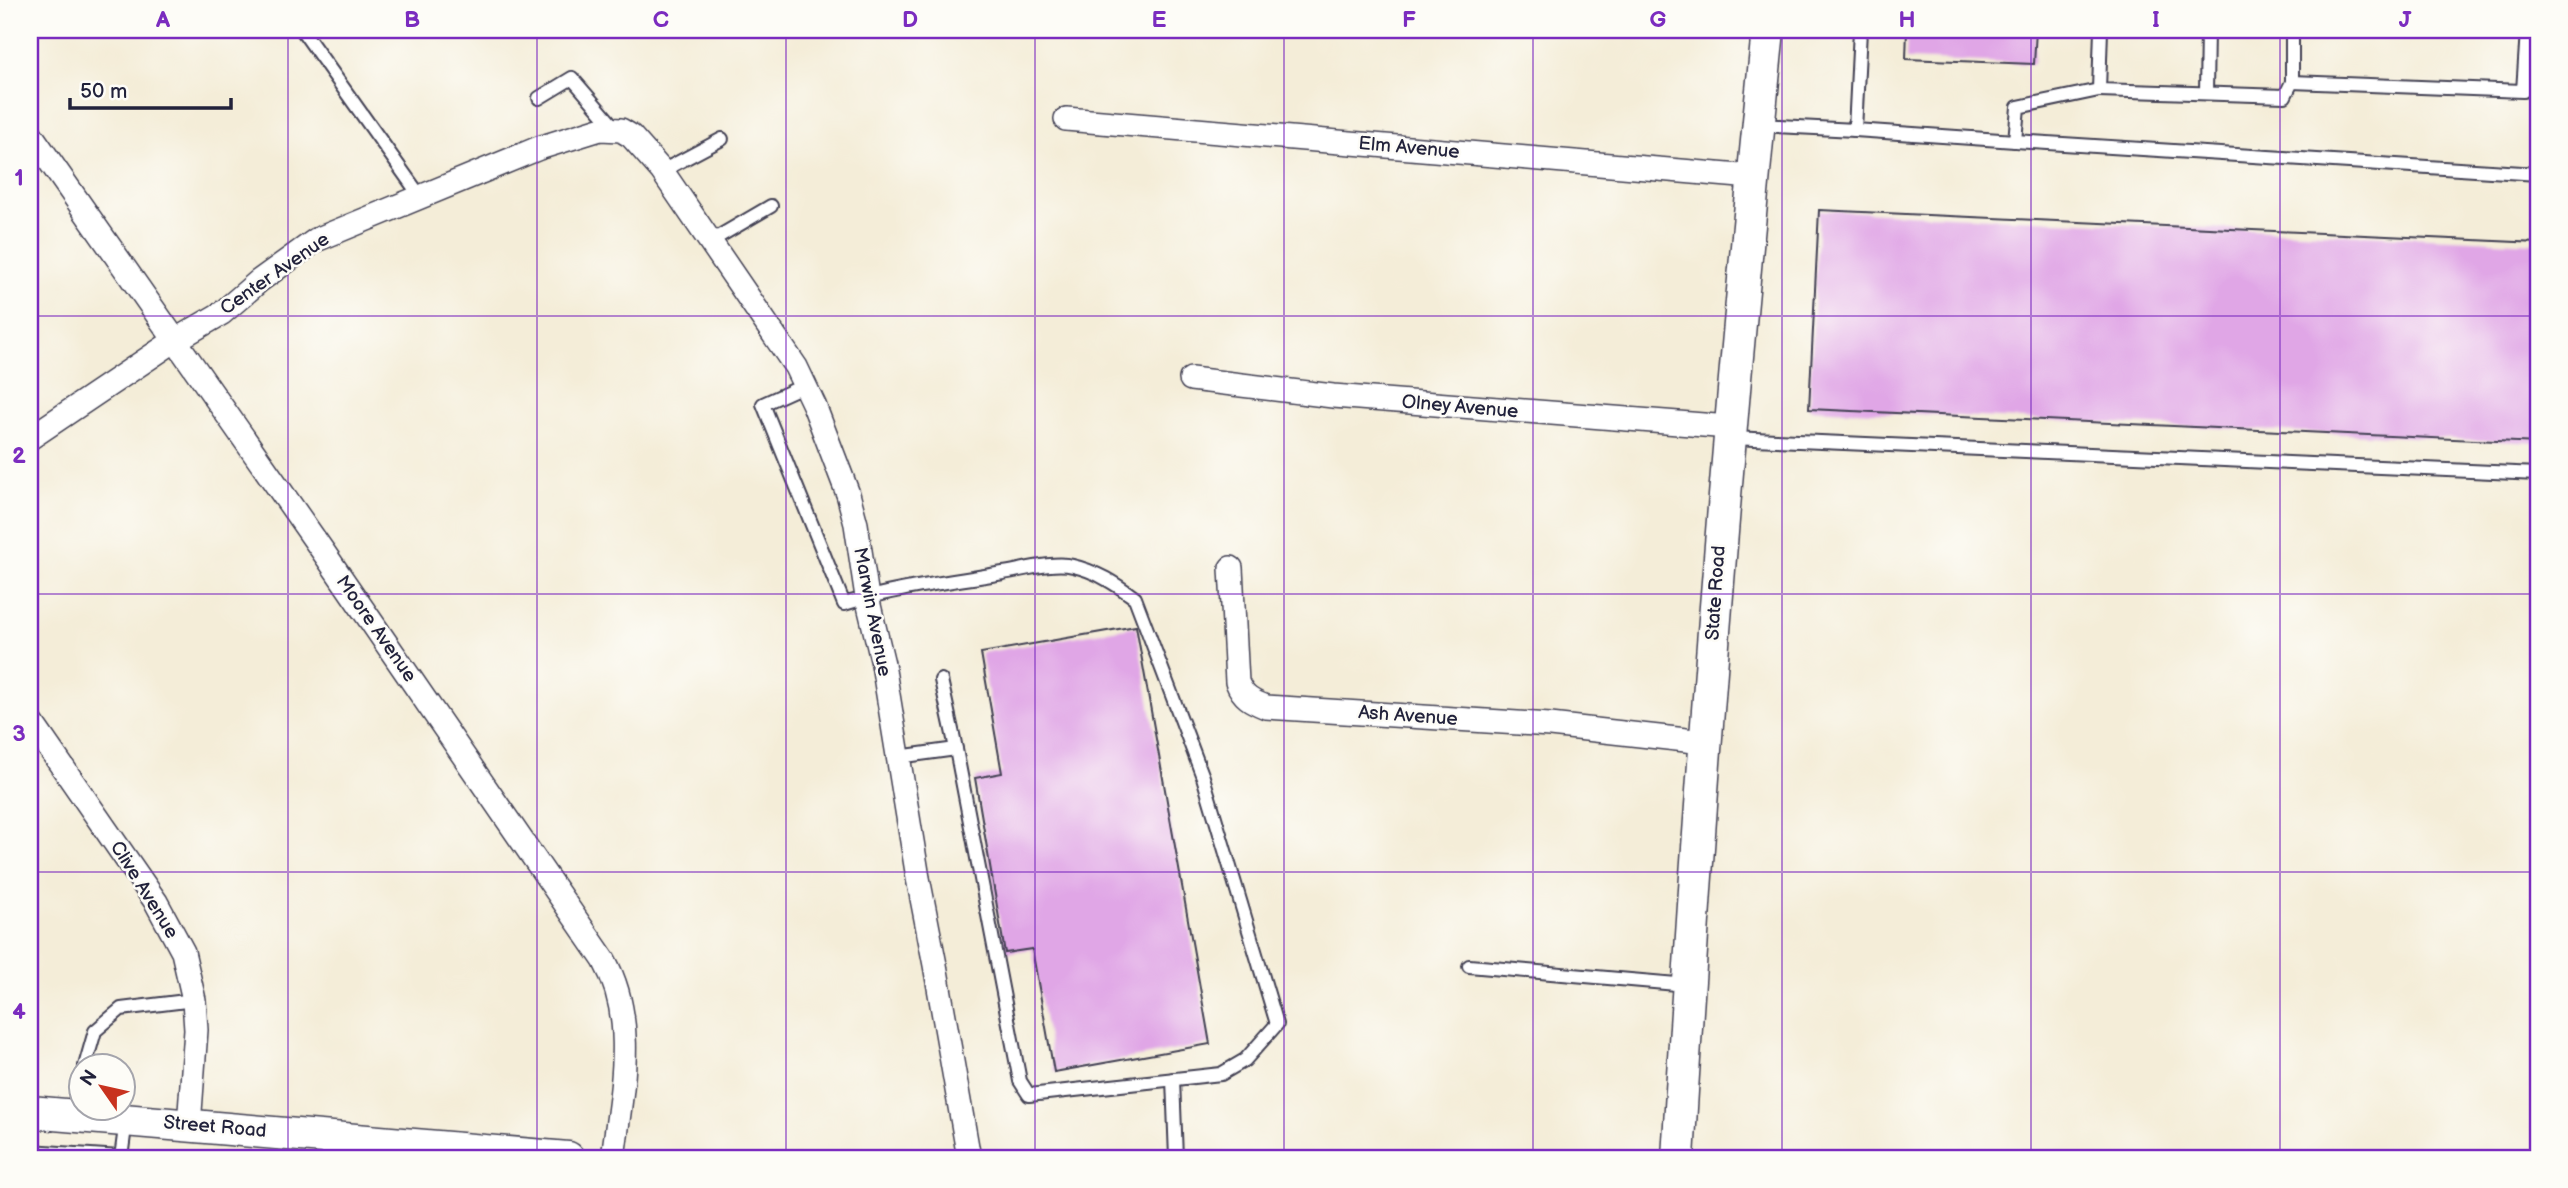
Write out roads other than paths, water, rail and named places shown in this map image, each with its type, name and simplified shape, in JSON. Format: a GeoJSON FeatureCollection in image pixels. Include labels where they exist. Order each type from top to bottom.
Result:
{"type":"FeatureCollection","features":[{"type":"Feature","properties":{"kind":"main road","name":"State Road"},"geometry":{"type":"LineString","coordinates":[[1678,1158],[1704,742],[1752,177],[1768,30]]}},
{"type":"Feature","properties":{"kind":"main road","name":"Street Road"},"geometry":{"type":"LineString","coordinates":[[30,1112],[66,1115]]}},
{"type":"Feature","properties":{"kind":"main road","name":"Street Road"},"geometry":{"type":"LineString","coordinates":[[136,1121],[568,1158]]}},
{"type":"Feature","properties":{"kind":"street","name":"Elm Avenue"},"geometry":{"type":"LineString","coordinates":[[1066,119],[1752,177]]}},
{"type":"Feature","properties":{"kind":"street","name":"Center Avenue"},"geometry":{"type":"LineString","coordinates":[[30,438],[174,341],[222,313],[259,281],[316,240],[539,148],[600,129],[618,129]]}},
{"type":"Feature","properties":{"kind":"street","name":"Marwin Avenue"},"geometry":{"type":"LineString","coordinates":[[618,129],[641,145],[662,171],[782,345],[805,385],[848,494],[856,524],[867,597],[883,664],[969,1158]]}},
{"type":"Feature","properties":{"kind":"street","name":"Moore Avenue"},"geometry":{"type":"LineString","coordinates":[[30,134],[322,550],[611,973],[621,1003],[626,1033],[613,1158]]}},
{"type":"Feature","properties":{"kind":"street","name":"Olney Avenue"},"geometry":{"type":"LineString","coordinates":[[1191,379],[1333,396],[1729,433]]}},
{"type":"Feature","properties":{"kind":"street","name":"Ash Avenue"},"geometry":{"type":"LineString","coordinates":[[1231,568],[1237,682],[1241,692],[1250,700],[1266,707],[1550,725],[1704,742]]}},
{"type":"Feature","properties":{"kind":"street","name":"Clive Avenue"},"geometry":{"type":"LineString","coordinates":[[30,720],[156,902],[183,952],[194,1000],[196,1030],[189,1125]]}},
{"type":"Feature","properties":{"kind":"lane"},"geometry":{"type":"LineString","coordinates":[[302,30],[420,196]]}},
{"type":"Feature","properties":{"kind":"lane"},"geometry":{"type":"LineString","coordinates":[[1855,130],[1860,30]]}},
{"type":"Feature","properties":{"kind":"lane"},"geometry":{"type":"LineString","coordinates":[[2099,90],[2101,30]]}},
{"type":"Feature","properties":{"kind":"lane"},"geometry":{"type":"LineString","coordinates":[[2206,93],[2207,30]]}},
{"type":"Feature","properties":{"kind":"lane"},"geometry":{"type":"LineString","coordinates":[[2015,141],[2018,107],[2099,90],[2285,96],[2292,82],[2292,30]]}},
{"type":"Feature","properties":{"kind":"lane"},"geometry":{"type":"LineString","coordinates":[[2292,82],[2523,91],[2527,30]]}},
{"type":"Feature","properties":{"kind":"lane"},"geometry":{"type":"LineString","coordinates":[[539,98],[572,78],[618,129]]}},
{"type":"Feature","properties":{"kind":"lane"},"geometry":{"type":"LineString","coordinates":[[2524,80],[2538,80]]}},
{"type":"Feature","properties":{"kind":"lane"},"geometry":{"type":"LineString","coordinates":[[1758,125],[2538,174]]}},
{"type":"Feature","properties":{"kind":"lane"},"geometry":{"type":"LineString","coordinates":[[662,171],[722,139]]}},
{"type":"Feature","properties":{"kind":"lane"},"geometry":{"type":"LineString","coordinates":[[711,241],[771,206]]}},
{"type":"Feature","properties":{"kind":"lane"},"geometry":{"type":"LineString","coordinates":[[805,385],[764,404],[844,604],[867,597],[1039,567],[1071,565],[1110,580],[1135,598],[1203,777],[1277,1024],[1245,1060],[1221,1074],[1029,1095],[1020,1081],[941,680]]}},
{"type":"Feature","properties":{"kind":"lane"},"geometry":{"type":"LineString","coordinates":[[1729,433],[2538,474]]}},
{"type":"Feature","properties":{"kind":"lane"},"geometry":{"type":"LineString","coordinates":[[898,757],[956,749]]}},
{"type":"Feature","properties":{"kind":"lane"},"geometry":{"type":"LineString","coordinates":[[1469,967],[1688,985]]}},
{"type":"Feature","properties":{"kind":"lane"},"geometry":{"type":"LineString","coordinates":[[89,1052],[95,1031],[121,1009],[194,1000]]}},
{"type":"Feature","properties":{"kind":"lane"},"geometry":{"type":"LineString","coordinates":[[1173,1079],[1176,1158]]}},
{"type":"Feature","properties":{"kind":"lane"},"geometry":{"type":"LineString","coordinates":[[30,1151],[121,1158],[126,1122]]}}]}
